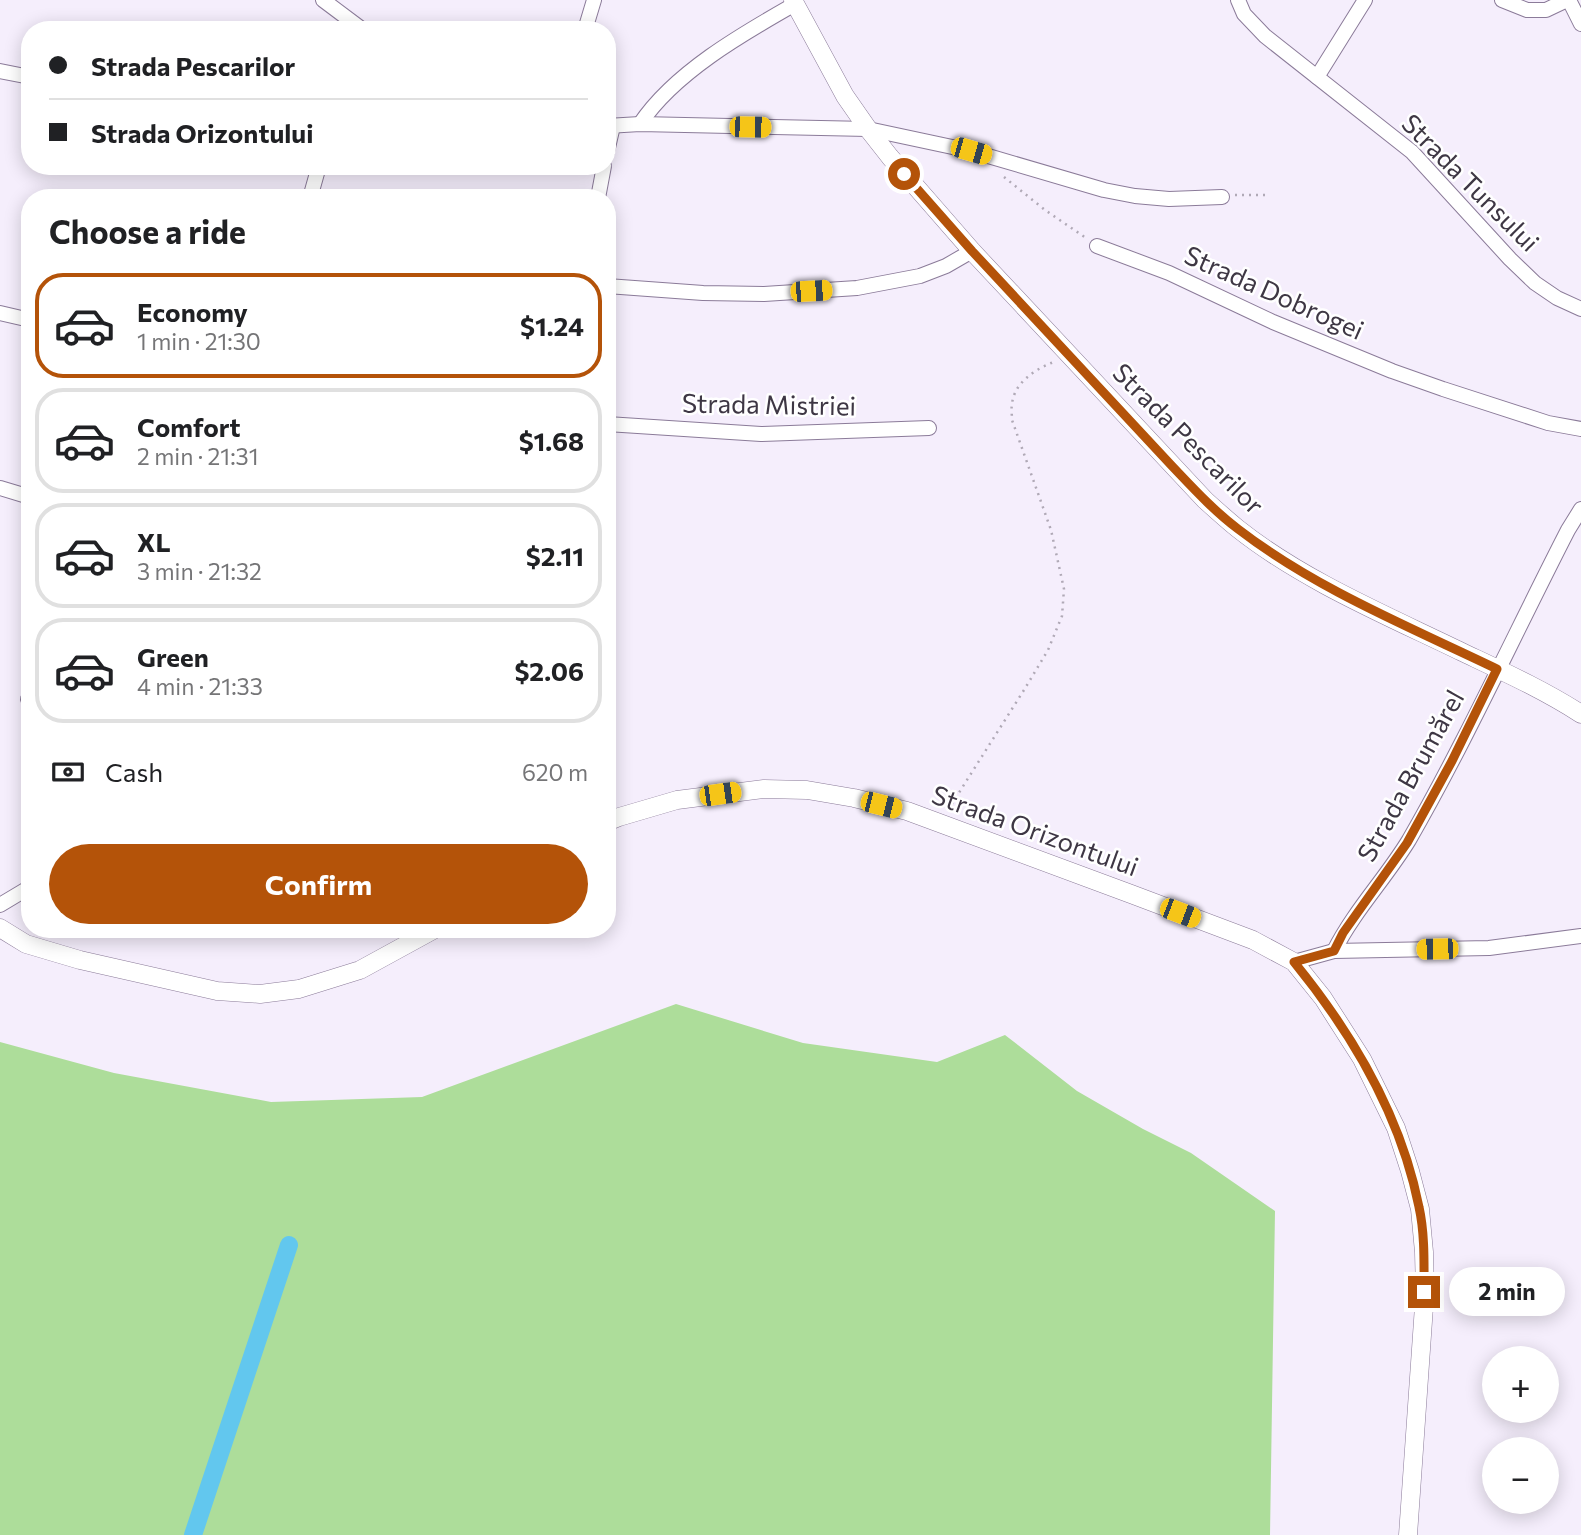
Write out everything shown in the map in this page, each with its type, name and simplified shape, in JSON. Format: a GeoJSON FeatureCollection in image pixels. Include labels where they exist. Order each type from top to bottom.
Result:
{"type":"FeatureCollection","features":[{"type":"Feature","properties":{"kind":"street"},"geometry":{"type":"LineString","coordinates":[[323,0],[351,21]]}},
{"type":"Feature","properties":{"kind":"street"},"geometry":{"type":"LineString","coordinates":[[587,21],[593,0]]}},
{"type":"Feature","properties":{"kind":"street","name":"Strada Tunsului"},"geometry":{"type":"LineString","coordinates":[[1238,0],[1244,14],[1265,36],[1412,152],[1535,283],[1557,298],[1581,309]]}},
{"type":"Feature","properties":{"kind":"street"},"geometry":{"type":"LineString","coordinates":[[1317,77],[1365,0]]}},
{"type":"Feature","properties":{"kind":"street"},"geometry":{"type":"LineString","coordinates":[[1502,0],[1527,10],[1546,10],[1568,0],[1581,24]]}},
{"type":"Feature","properties":{"kind":"street"},"geometry":{"type":"LineString","coordinates":[[640,124],[666,92],[708,58],[796,1]]}},
{"type":"Feature","properties":{"kind":"street","name":"Strada Pescarilor"},"geometry":{"type":"LineString","coordinates":[[796,1],[831,72],[868,129],[890,157],[972,251],[1205,500],[1237,528],[1325,584],[1581,714]]}},
{"type":"Feature","properties":{"kind":"street"},"geometry":{"type":"LineString","coordinates":[[0,71],[21,75]]}},
{"type":"Feature","properties":{"kind":"street"},"geometry":{"type":"LineString","coordinates":[[616,126],[868,129],[971,151],[1135,197],[1222,197]]}},
{"type":"Feature","properties":{"kind":"street","name":"Strada Dobrogei"},"geometry":{"type":"LineString","coordinates":[[1097,246],[1169,273],[1273,322],[1392,371],[1548,423],[1581,429]]}},
{"type":"Feature","properties":{"kind":"street"},"geometry":{"type":"LineString","coordinates":[[616,287],[764,294],[857,288],[920,276],[946,267],[972,251]]}},
{"type":"Feature","properties":{"kind":"street"},"geometry":{"type":"LineString","coordinates":[[0,313],[21,318]]}},
{"type":"Feature","properties":{"kind":"street","name":"Strada Mistriei"},"geometry":{"type":"LineString","coordinates":[[616,425],[761,434],[929,428]]}},
{"type":"Feature","properties":{"kind":"street"},"geometry":{"type":"LineString","coordinates":[[0,488],[21,494]]}},
{"type":"Feature","properties":{"kind":"street","name":"Strada Brumărel"},"geometry":{"type":"LineString","coordinates":[[1334,951],[1343,933],[1407,843],[1581,509]]}},
{"type":"Feature","properties":{"kind":"street","name":"Strada Orizontului"},"geometry":{"type":"LineString","coordinates":[[616,818],[677,800],[764,789],[807,790],[854,798],[907,811],[1241,936],[1294,962],[1323,998],[1362,1059],[1396,1128],[1420,1209],[1424,1292],[1408,1535]]}},
{"type":"Feature","properties":{"kind":"street"},"geometry":{"type":"LineString","coordinates":[[0,905],[21,892]]}},
{"type":"Feature","properties":{"kind":"street"},"geometry":{"type":"LineString","coordinates":[[0,928],[26,944],[80,960],[217,991],[260,994],[299,989],[360,970],[419,938]]}},
{"type":"Feature","properties":{"kind":"street"},"geometry":{"type":"LineString","coordinates":[[1294,962],[1334,951],[1489,948],[1581,936]]}},
{"type":"Feature","properties":{"kind":"path"},"geometry":{"type":"LineString","coordinates":[[1003,176],[1045,210],[1097,246]]}},
{"type":"Feature","properties":{"kind":"path"},"geometry":{"type":"LineString","coordinates":[[1222,197],[1269,195]]}},
{"type":"Feature","properties":{"kind":"path"},"geometry":{"type":"LineString","coordinates":[[939,823],[1048,650],[1062,616],[1064,589],[1051,530],[1012,421],[1012,404],[1015,391],[1026,378],[1042,366],[1070,356]]}},
{"type":"Feature","properties":{"kind":"green space"},"geometry":{"type":"Polygon","coordinates":[[[676,1004],[803,1043],[937,1062],[1005,1035],[1077,1091],[1191,1153],[1275,1211],[1270,1535],[0,1535],[0,1042],[114,1073],[271,1102],[422,1097],[676,1004]]]}},
{"type":"Feature","properties":{"kind":"waterway"},"geometry":{"type":"LineString","coordinates":[[193,1535],[289,1245]]}},
{"type":"Feature","properties":{"kind":"route"},"geometry":{"type":"LineString","coordinates":[[904,174],[1172,466],[1237,528],[1325,584],[1497,669],[1452,761],[1407,843],[1343,933],[1334,951],[1294,962],[1323,998],[1362,1059],[1396,1128],[1420,1209],[1424,1292]]}}]}
